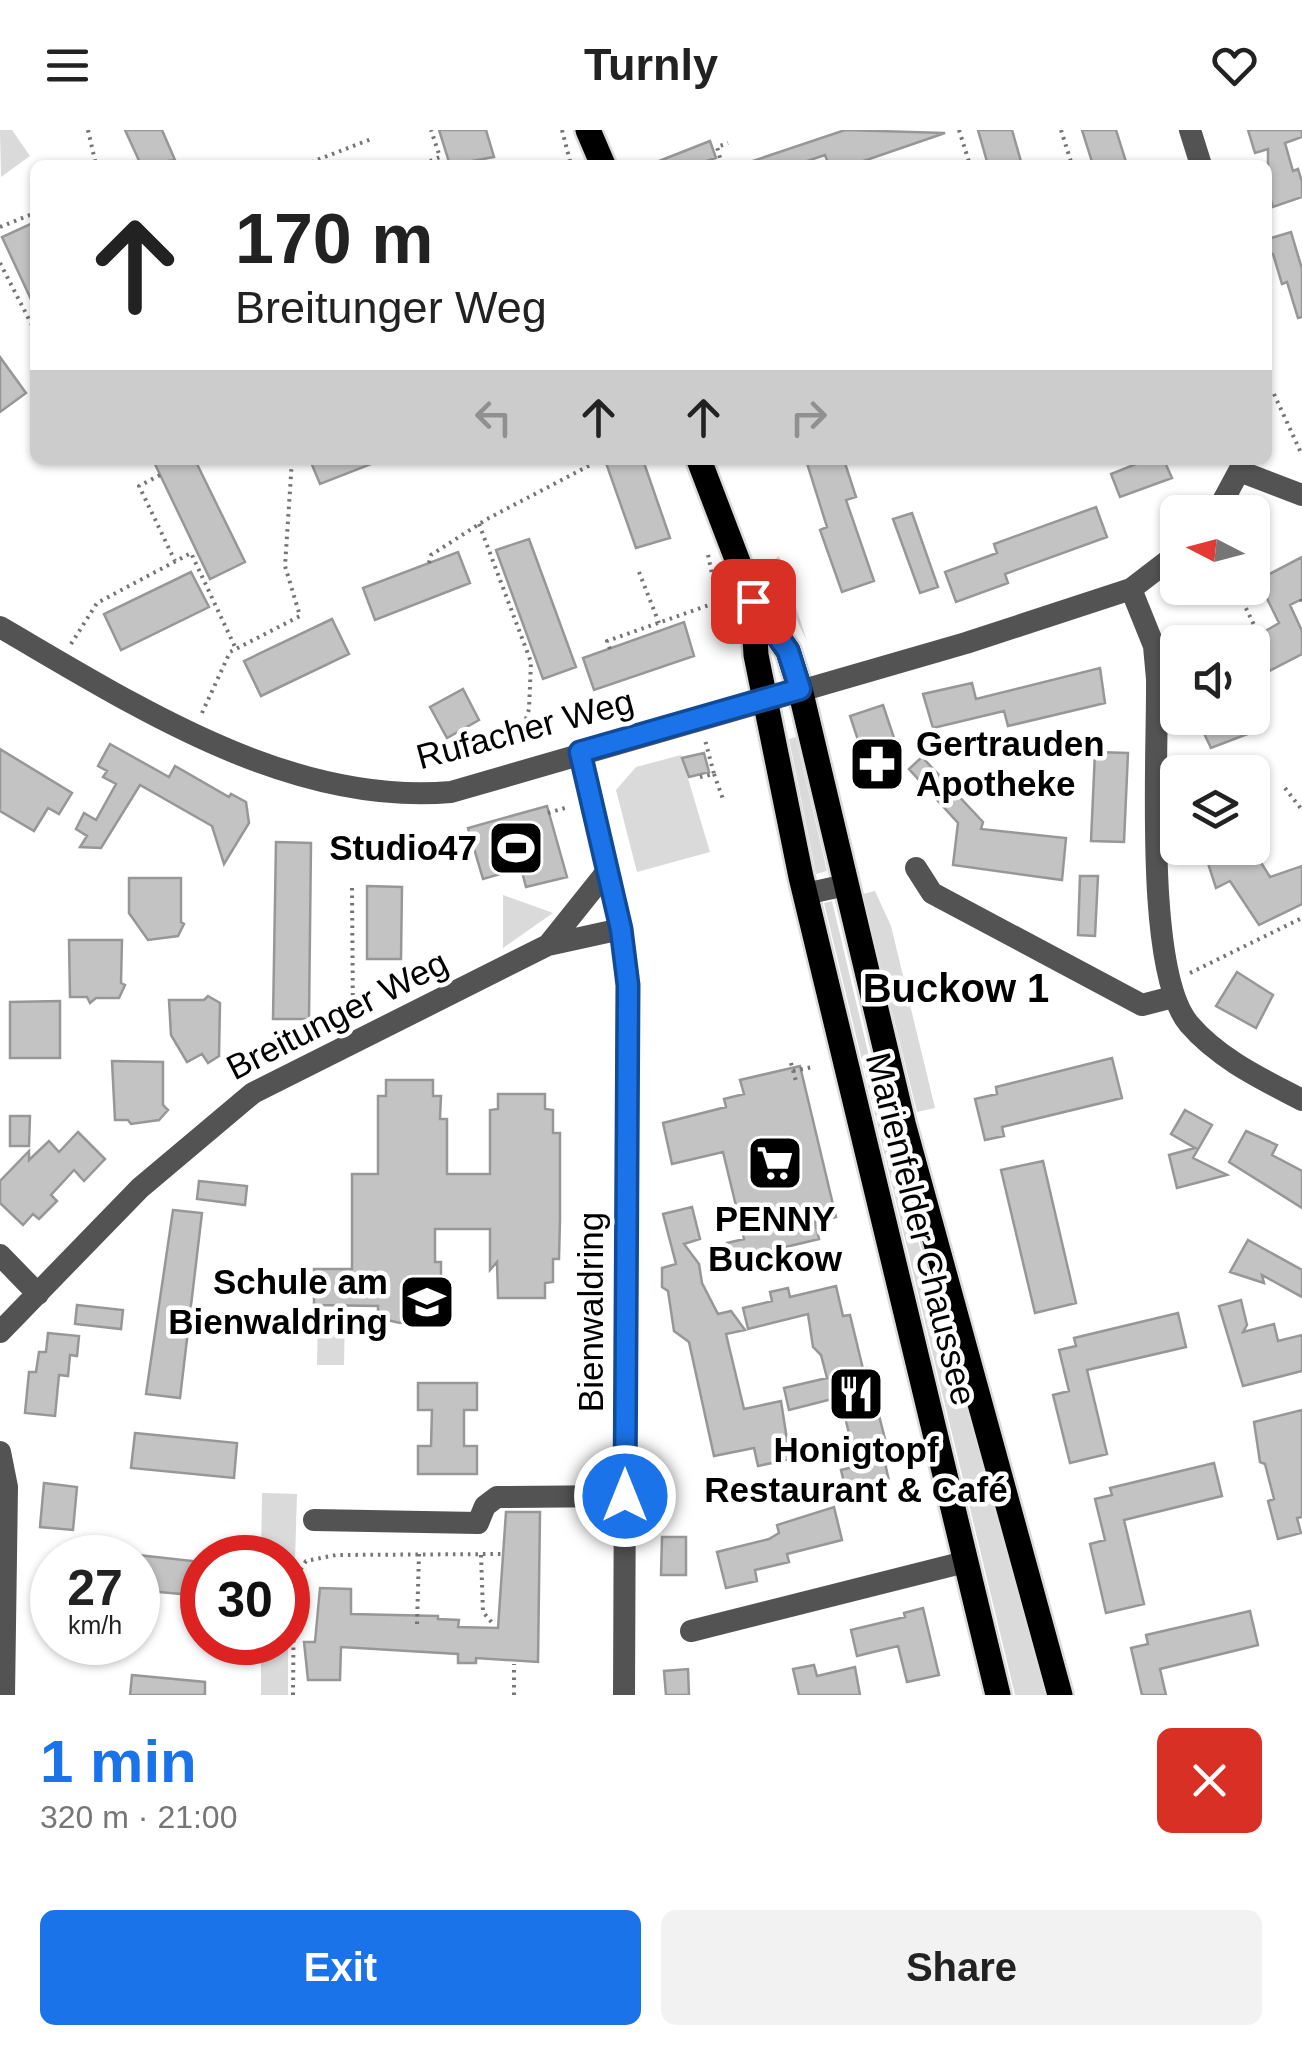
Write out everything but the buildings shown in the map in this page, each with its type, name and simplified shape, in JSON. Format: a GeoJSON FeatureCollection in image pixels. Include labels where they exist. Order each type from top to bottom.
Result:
{"type":"FeatureCollection","features":[{"type":"Feature","properties":{"kind":"main road"},"geometry":{"type":"LineString","coordinates":[[588,130],[602,160]]}},
{"type":"Feature","properties":{"kind":"main road"},"geometry":{"type":"LineString","coordinates":[[598,130],[602,160]]}},
{"type":"Feature","properties":{"kind":"main road"},"geometry":{"type":"LineString","coordinates":[[702,465],[753,601]]}},
{"type":"Feature","properties":{"kind":"main road","name":"Marienfelder Chaussee"},"geometry":{"type":"LineString","coordinates":[[753,601],[788,651],[800,689],[930,1228],[1060,1695]]}},
{"type":"Feature","properties":{"kind":"main road","name":"Marienfelder Chaussee"},"geometry":{"type":"LineString","coordinates":[[753,601],[756,655],[805,894],[998,1695]]}},
{"type":"Feature","properties":{"kind":"street"},"geometry":{"type":"LineString","coordinates":[[1190,130],[1199,160]]}},
{"type":"Feature","properties":{"kind":"street"},"geometry":{"type":"LineString","coordinates":[[1227,495],[1243,466],[1302,495]]}},
{"type":"Feature","properties":{"kind":"street","name":"Rufacher Weg"},"geometry":{"type":"LineString","coordinates":[[0,628],[107,689],[194,731],[335,787],[406,796],[452,792],[956,646],[1131,589],[1160,567]]}},
{"type":"Feature","properties":{"kind":"street"},"geometry":{"type":"LineString","coordinates":[[1131,589],[1154,646],[1158,679],[1159,918],[1162,960],[1173,997],[1190,1025],[1218,1051],[1302,1100]]}},
{"type":"Feature","properties":{"kind":"street"},"geometry":{"type":"LineString","coordinates":[[580,752],[621,929]]}},
{"type":"Feature","properties":{"kind":"street"},"geometry":{"type":"LineString","coordinates":[[916,868],[932,893],[1142,1005],[1173,997]]}},
{"type":"Feature","properties":{"kind":"street","name":"Breitunger Weg"},"geometry":{"type":"LineString","coordinates":[[548,945],[608,870]]}},
{"type":"Feature","properties":{"kind":"street"},"geometry":{"type":"LineString","coordinates":[[805,894],[846,884]]}},
{"type":"Feature","properties":{"kind":"street","name":"Breitunger Weg"},"geometry":{"type":"LineString","coordinates":[[0,1332],[140,1188],[253,1093],[548,945],[621,929]]}},
{"type":"Feature","properties":{"kind":"street","name":"Bienwaldring"},"geometry":{"type":"LineString","coordinates":[[621,929],[628,985],[624,1695]]}},
{"type":"Feature","properties":{"kind":"street"},"geometry":{"type":"LineString","coordinates":[[0,1255],[38,1294]]}},
{"type":"Feature","properties":{"kind":"street"},"geometry":{"type":"LineString","coordinates":[[0,1452],[7,1486],[4,1695]]}},
{"type":"Feature","properties":{"kind":"street"},"geometry":{"type":"LineString","coordinates":[[314,1520],[478,1524],[485,1506],[497,1497],[625,1496]]}},
{"type":"Feature","properties":{"kind":"street"},"geometry":{"type":"LineString","coordinates":[[690,1631],[965,1562]]}},
{"type":"Feature","properties":{"kind":"path"},"geometry":{"type":"LineString","coordinates":[[88,130],[95,160]]}},
{"type":"Feature","properties":{"kind":"path"},"geometry":{"type":"LineString","coordinates":[[431,130],[440,157],[432,160]]}},
{"type":"Feature","properties":{"kind":"path"},"geometry":{"type":"LineString","coordinates":[[562,130],[570,160]]}},
{"type":"Feature","properties":{"kind":"path"},"geometry":{"type":"LineString","coordinates":[[959,130],[968,160]]}},
{"type":"Feature","properties":{"kind":"path"},"geometry":{"type":"LineString","coordinates":[[1062,130],[1071,160]]}},
{"type":"Feature","properties":{"kind":"path"},"geometry":{"type":"LineString","coordinates":[[434,138],[441,136]]}},
{"type":"Feature","properties":{"kind":"path"},"geometry":{"type":"LineString","coordinates":[[318,160],[374,138]]}},
{"type":"Feature","properties":{"kind":"path"},"geometry":{"type":"LineString","coordinates":[[721,160],[718,147],[728,143]]}},
{"type":"Feature","properties":{"kind":"path"},"geometry":{"type":"LineString","coordinates":[[0,227],[30,214]]}},
{"type":"Feature","properties":{"kind":"path"},"geometry":{"type":"LineString","coordinates":[[0,264],[30,321]]}},
{"type":"Feature","properties":{"kind":"path"},"geometry":{"type":"LineString","coordinates":[[1274,394],[1302,455]]}},
{"type":"Feature","properties":{"kind":"path"},"geometry":{"type":"LineString","coordinates":[[194,731],[230,652],[300,616],[285,566],[292,465]]}},
{"type":"Feature","properties":{"kind":"path"},"geometry":{"type":"LineString","coordinates":[[429,563],[431,555],[479,524],[592,465]]}},
{"type":"Feature","properties":{"kind":"path"},"geometry":{"type":"LineString","coordinates":[[160,475],[139,486],[175,562]]}},
{"type":"Feature","properties":{"kind":"path"},"geometry":{"type":"LineString","coordinates":[[479,524],[531,662],[528,714],[517,736],[518,745]]}},
{"type":"Feature","properties":{"kind":"path"},"geometry":{"type":"LineString","coordinates":[[69,646],[97,602],[190,553],[236,649]]}},
{"type":"Feature","properties":{"kind":"path"},"geometry":{"type":"LineString","coordinates":[[639,572],[656,632]]}},
{"type":"Feature","properties":{"kind":"path"},"geometry":{"type":"LineString","coordinates":[[716,590],[734,652]]}},
{"type":"Feature","properties":{"kind":"path"},"geometry":{"type":"LineString","coordinates":[[610,649],[607,641],[712,604]]}},
{"type":"Feature","properties":{"kind":"path"},"geometry":{"type":"LineString","coordinates":[[705,740],[724,802]]}},
{"type":"Feature","properties":{"kind":"path"},"geometry":{"type":"LineString","coordinates":[[700,777],[714,774]]}},
{"type":"Feature","properties":{"kind":"path"},"geometry":{"type":"LineString","coordinates":[[1286,788],[1302,810]]}},
{"type":"Feature","properties":{"kind":"path"},"geometry":{"type":"LineString","coordinates":[[548,812],[565,808]]}},
{"type":"Feature","properties":{"kind":"path"},"geometry":{"type":"LineString","coordinates":[[352,888],[353,1024]]}},
{"type":"Feature","properties":{"kind":"path"},"geometry":{"type":"LineString","coordinates":[[1190,973],[1302,918]]}},
{"type":"Feature","properties":{"kind":"path"},"geometry":{"type":"LineString","coordinates":[[791,1063],[796,1082]]}},
{"type":"Feature","properties":{"kind":"path"},"geometry":{"type":"LineString","coordinates":[[793,1072],[813,1067]]}},
{"type":"Feature","properties":{"kind":"path"},"geometry":{"type":"LineString","coordinates":[[417,1624],[419,1554]]}},
{"type":"Feature","properties":{"kind":"path"},"geometry":{"type":"LineString","coordinates":[[482,1554],[483,1612],[494,1625]]}},
{"type":"Feature","properties":{"kind":"path"},"geometry":{"type":"LineString","coordinates":[[293,1695],[294,1580],[300,1567],[322,1556],[503,1554]]}},
{"type":"Feature","properties":{"kind":"path"},"geometry":{"type":"LineString","coordinates":[[514,1664],[514,1695]]}},
{"type":"Feature","properties":{"kind":"shaded area"},"geometry":{"type":"Polygon","coordinates":[[[0,130],[12,130],[30,156],[1,177],[0,130]]]}},
{"type":"Feature","properties":{"kind":"shaded area"},"geometry":{"type":"Polygon","coordinates":[[[779,556],[807,641],[769,564],[779,556]]]}},
{"type":"Feature","properties":{"kind":"shaded area"},"geometry":{"type":"Polygon","coordinates":[[[796,737],[827,871],[816,874],[789,739],[796,737]]]}},
{"type":"Feature","properties":{"kind":"shaded area"},"geometry":{"type":"Polygon","coordinates":[[[681,755],[710,852],[637,872],[616,790],[636,767],[681,755]]]}},
{"type":"Feature","properties":{"kind":"shaded area"},"geometry":{"type":"Polygon","coordinates":[[[875,891],[891,926],[935,1108],[917,1112],[863,894],[875,891]]]}},
{"type":"Feature","properties":{"kind":"shaded area"},"geometry":{"type":"Polygon","coordinates":[[[503,895],[553,913],[503,948],[503,895]]]}},
{"type":"Feature","properties":{"kind":"shaded area"},"geometry":{"type":"Polygon","coordinates":[[[832,901],[888,1136],[1048,1695],[1015,1695],[824,903],[832,901]]]}},
{"type":"Feature","properties":{"kind":"shaded area"},"geometry":{"type":"Polygon","coordinates":[[[318,1311],[345,1312],[344,1365],[317,1365],[318,1311]]]}},
{"type":"Feature","properties":{"kind":"shaded area"},"geometry":{"type":"Polygon","coordinates":[[[262,1493],[297,1494],[296,1535],[261,1535],[262,1493]]]}},
{"type":"Feature","properties":{"kind":"shaded area"},"geometry":{"type":"Polygon","coordinates":[[[261,1665],[288,1665],[288,1695],[261,1695],[261,1665]]]}},
{"type":"Feature","properties":{"kind":"place","name":"Gertrauden Apotheke"},"geometry":{"type":"Point","coordinates":[877,764]}},
{"type":"Feature","properties":{"kind":"place","name":"Studio47"},"geometry":{"type":"Point","coordinates":[516,848]}},
{"type":"Feature","properties":{"kind":"place","name":"PENNY Buckow"},"geometry":{"type":"Point","coordinates":[775,1163]}},
{"type":"Feature","properties":{"kind":"place","name":"Schule am Bienwaldring"},"geometry":{"type":"Point","coordinates":[427,1302]}},
{"type":"Feature","properties":{"kind":"place","name":"Honigtopf Restaurant & Café"},"geometry":{"type":"Point","coordinates":[856,1394]}},
{"type":"Feature","properties":{"kind":"district","name":"Buckow 1"},"geometry":{"type":"Point","coordinates":[956,988]}},
{"type":"Feature","properties":{"kind":"route"},"geometry":{"type":"LineString","coordinates":[[625,1496],[628,985],[621,929],[580,752],[800,689],[788,651],[753,601]]}}]}
